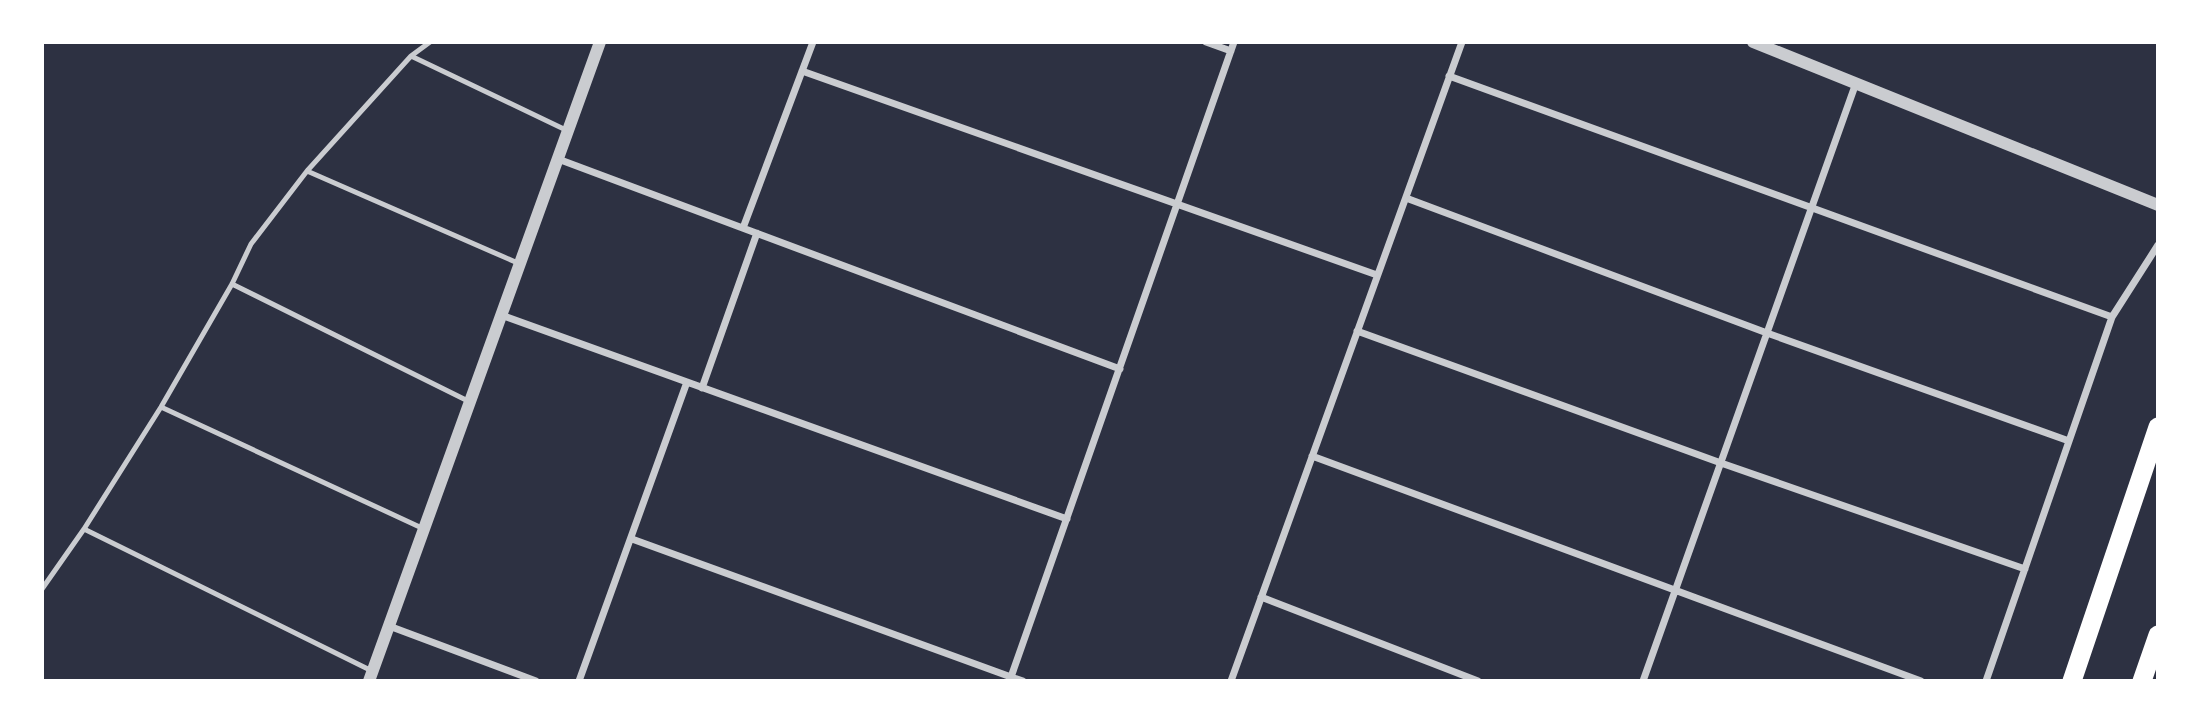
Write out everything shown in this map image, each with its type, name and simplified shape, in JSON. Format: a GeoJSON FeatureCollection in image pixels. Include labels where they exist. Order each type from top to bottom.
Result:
{"type":"FeatureCollection","features":[{"type":"Feature","properties":{"kind":"highway"},"geometry":{"type":"LineString","coordinates":[[2072,681],[2158,427]]}},
{"type":"Feature","properties":{"kind":"highway"},"geometry":{"type":"LineString","coordinates":[[2142,681],[2158,635]]}},
{"type":"Feature","properties":{"kind":"street"},"geometry":{"type":"LineString","coordinates":[[370,676],[600,42]]}},
{"type":"Feature","properties":{"kind":"street"},"geometry":{"type":"LineString","coordinates":[[743,228],[813,42]]}},
{"type":"Feature","properties":{"kind":"street"},"geometry":{"type":"LineString","coordinates":[[1206,42],[1231,51]]}},
{"type":"Feature","properties":{"kind":"street"},"geometry":{"type":"LineString","coordinates":[[1011,677],[1234,42]]}},
{"type":"Feature","properties":{"kind":"street"},"geometry":{"type":"LineString","coordinates":[[1231,681],[1462,42]]}},
{"type":"Feature","properties":{"kind":"street"},"geometry":{"type":"LineString","coordinates":[[1753,42],[2158,205]]}},
{"type":"Feature","properties":{"kind":"street"},"geometry":{"type":"LineString","coordinates":[[802,71],[1377,275]]}},
{"type":"Feature","properties":{"kind":"street"},"geometry":{"type":"LineString","coordinates":[[1449,76],[2112,317]]}},
{"type":"Feature","properties":{"kind":"street"},"geometry":{"type":"LineString","coordinates":[[1643,681],[1856,83]]}},
{"type":"Feature","properties":{"kind":"street"},"geometry":{"type":"LineString","coordinates":[[558,159],[1120,369]]}},
{"type":"Feature","properties":{"kind":"street"},"geometry":{"type":"LineString","coordinates":[[1405,198],[1767,333],[2069,441]]}},
{"type":"Feature","properties":{"kind":"street"},"geometry":{"type":"LineString","coordinates":[[702,387],[757,233]]}},
{"type":"Feature","properties":{"kind":"street"},"geometry":{"type":"LineString","coordinates":[[1986,681],[2112,317],[2158,245]]}},
{"type":"Feature","properties":{"kind":"street"},"geometry":{"type":"LineString","coordinates":[[501,315],[1067,519]]}},
{"type":"Feature","properties":{"kind":"street"},"geometry":{"type":"LineString","coordinates":[[1357,331],[1721,463],[2025,569]]}},
{"type":"Feature","properties":{"kind":"street"},"geometry":{"type":"LineString","coordinates":[[579,681],[687,382]]}},
{"type":"Feature","properties":{"kind":"street"},"geometry":{"type":"LineString","coordinates":[[1312,456],[1921,681]]}},
{"type":"Feature","properties":{"kind":"street"},"geometry":{"type":"LineString","coordinates":[[632,539],[1023,681]]}},
{"type":"Feature","properties":{"kind":"street"},"geometry":{"type":"LineString","coordinates":[[1261,597],[1478,681]]}},
{"type":"Feature","properties":{"kind":"street"},"geometry":{"type":"LineString","coordinates":[[388,626],[536,681]]}},
{"type":"Feature","properties":{"kind":"lane"},"geometry":{"type":"LineString","coordinates":[[42,589],[84,529],[160,407],[232,284],[251,244],[307,171],[411,56],[430,42]]}},
{"type":"Feature","properties":{"kind":"lane"},"geometry":{"type":"LineString","coordinates":[[411,56],[568,131]]}},
{"type":"Feature","properties":{"kind":"lane"},"geometry":{"type":"LineString","coordinates":[[307,171],[520,264]]}},
{"type":"Feature","properties":{"kind":"lane"},"geometry":{"type":"LineString","coordinates":[[232,284],[470,402]]}},
{"type":"Feature","properties":{"kind":"lane"},"geometry":{"type":"LineString","coordinates":[[160,407],[424,529]]}},
{"type":"Feature","properties":{"kind":"lane"},"geometry":{"type":"LineString","coordinates":[[84,529],[370,676]]}}]}
